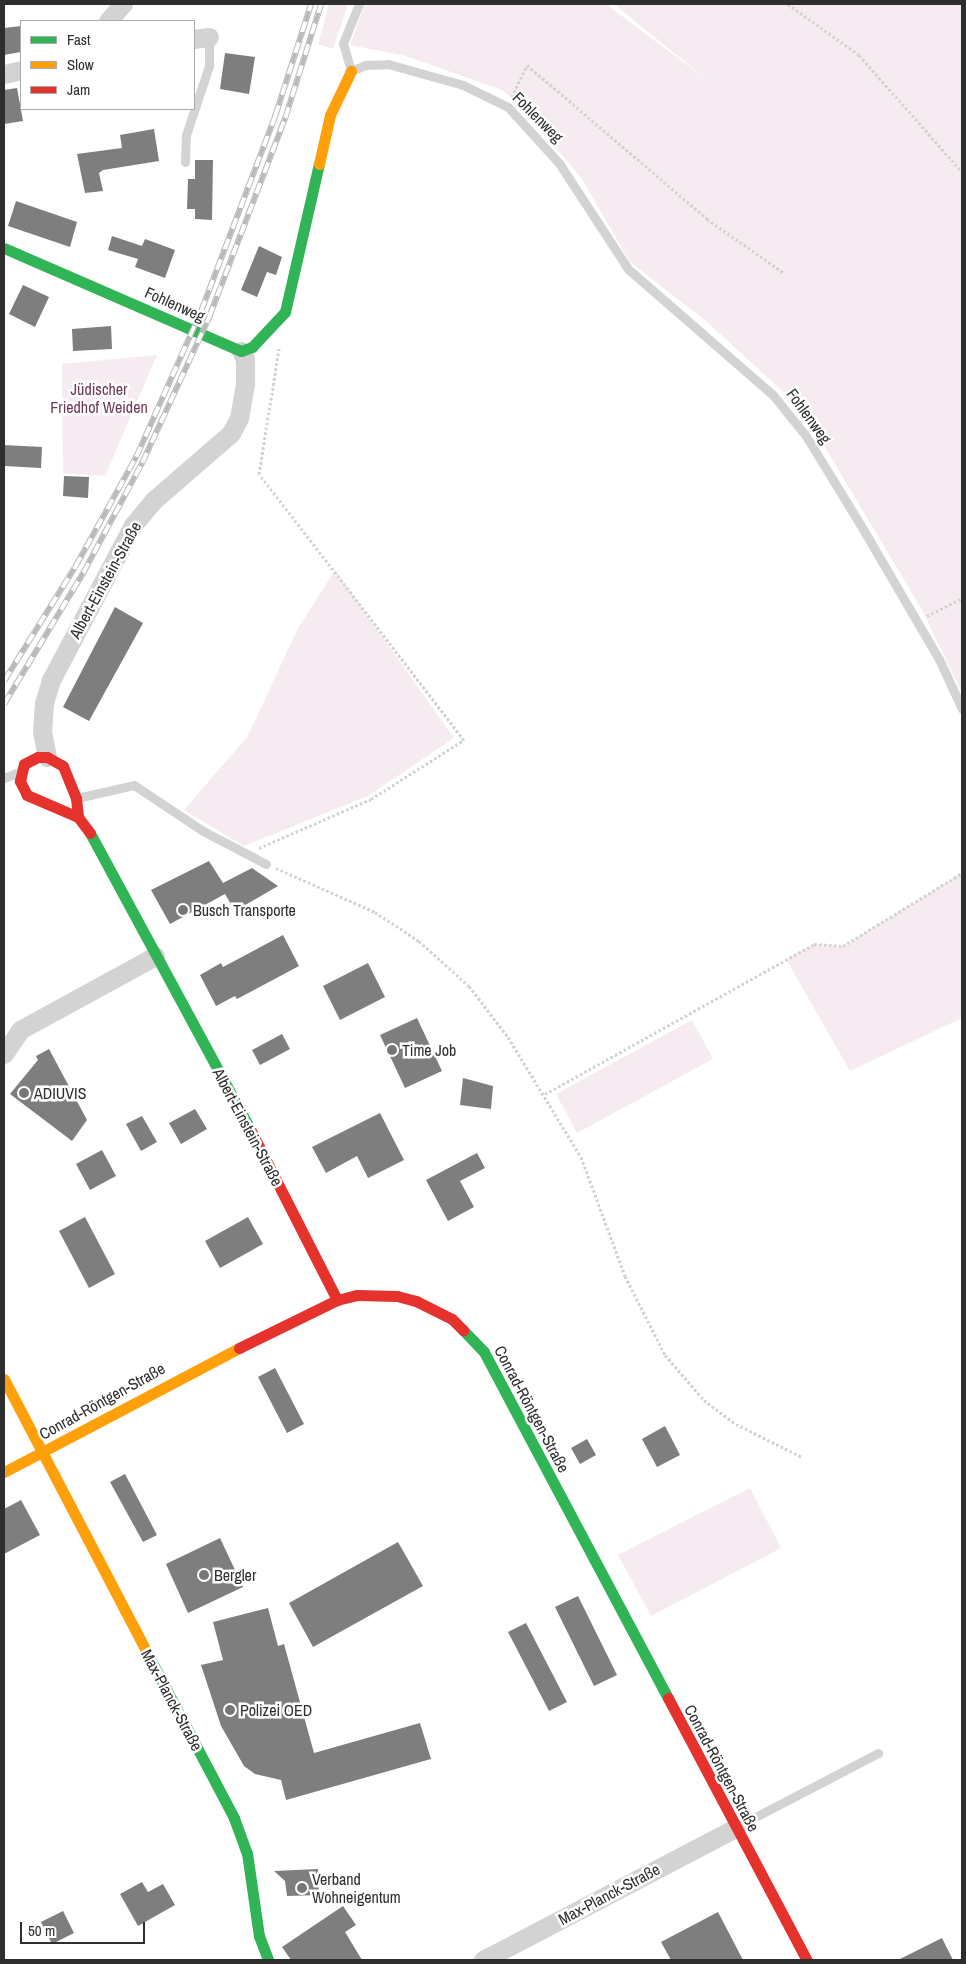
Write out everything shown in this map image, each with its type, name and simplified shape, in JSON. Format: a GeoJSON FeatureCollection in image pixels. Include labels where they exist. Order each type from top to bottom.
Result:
{"type":"FeatureCollection","features":[{"type":"Feature","properties":{"kind":"street"},"geometry":{"type":"LineString","coordinates":[[109,20],[122,4]]}},
{"type":"Feature","properties":{"kind":"street"},"geometry":{"type":"LineString","coordinates":[[4,74],[20,70]]}},
{"type":"Feature","properties":{"kind":"street"},"geometry":{"type":"LineString","coordinates":[[241,351],[261,340],[286,312],[330,115],[352,72]]}},
{"type":"Feature","properties":{"kind":"street","name":"Fohlenweg"},"geometry":{"type":"LineString","coordinates":[[4,248],[241,351]]}},
{"type":"Feature","properties":{"kind":"street","name":"Albert-Einstein-Straße"},"geometry":{"type":"LineString","coordinates":[[241,351],[245,359],[245,383],[239,418],[231,433],[154,500],[132,525],[51,680],[44,703],[42,732],[47,757],[63,766],[76,798],[78,817],[96,843],[155,956],[256,1137],[337,1300]]}},
{"type":"Feature","properties":{"kind":"street"},"geometry":{"type":"LineString","coordinates":[[47,757],[32,759],[20,771],[21,788],[27,796],[78,817]]}},
{"type":"Feature","properties":{"kind":"street"},"geometry":{"type":"LineString","coordinates":[[4,1054],[20,1030],[155,956]]}},
{"type":"Feature","properties":{"kind":"street","name":"Conrad-Röntgen-Straße"},"geometry":{"type":"LineString","coordinates":[[4,1472],[196,1369],[337,1300],[376,1295],[416,1301],[452,1319],[484,1352],[735,1828],[807,1960]]}},
{"type":"Feature","properties":{"kind":"street"},"geometry":{"type":"LineString","coordinates":[[4,1379],[42,1452]]}},
{"type":"Feature","properties":{"kind":"street","name":"Max-Planck-Straße"},"geometry":{"type":"LineString","coordinates":[[42,1452],[234,1818],[247,1853],[259,1936],[268,1960]]}},
{"type":"Feature","properties":{"kind":"street","name":"Max-Planck-Straße"},"geometry":{"type":"LineString","coordinates":[[483,1960],[515,1953],[735,1828]]}},
{"type":"Feature","properties":{"kind":"lane"},"geometry":{"type":"LineString","coordinates":[[352,72],[343,43],[359,4]]}},
{"type":"Feature","properties":{"kind":"lane"},"geometry":{"type":"LineString","coordinates":[[195,108],[209,66],[202,38]]}},
{"type":"Feature","properties":{"kind":"lane","name":"Fohlenweg"},"geometry":{"type":"LineString","coordinates":[[352,72],[365,65],[388,64],[463,85],[508,107],[559,163],[628,269],[773,394],[806,436],[918,620],[962,709]]}},
{"type":"Feature","properties":{"kind":"lane"},"geometry":{"type":"LineString","coordinates":[[185,162],[186,135],[194,110]]}},
{"type":"Feature","properties":{"kind":"lane"},"geometry":{"type":"LineString","coordinates":[[4,778],[20,771]]}},
{"type":"Feature","properties":{"kind":"lane"},"geometry":{"type":"LineString","coordinates":[[76,798],[134,785],[245,854],[266,864]]}},
{"type":"Feature","properties":{"kind":"lane"},"geometry":{"type":"LineString","coordinates":[[735,1828],[878,1753]]}},
{"type":"Feature","properties":{"kind":"path"},"geometry":{"type":"LineString","coordinates":[[788,4],[859,55],[962,172]]}},
{"type":"Feature","properties":{"kind":"path"},"geometry":{"type":"LineString","coordinates":[[508,107],[527,65],[707,219],[784,274]]}},
{"type":"Feature","properties":{"kind":"path"},"geometry":{"type":"LineString","coordinates":[[245,854],[371,798],[464,740],[259,474],[281,340]]}},
{"type":"Feature","properties":{"kind":"path"},"geometry":{"type":"LineString","coordinates":[[918,620],[962,598]]}},
{"type":"Feature","properties":{"kind":"path"},"geometry":{"type":"LineString","coordinates":[[266,864],[375,912],[419,941],[469,986],[508,1036],[545,1094],[581,1157],[625,1276],[665,1355],[704,1400],[736,1424],[802,1457]]}},
{"type":"Feature","properties":{"kind":"path"},"geometry":{"type":"LineString","coordinates":[[545,1094],[814,944],[843,946],[962,873]]}},
{"type":"Feature","properties":{"kind":"green space"},"geometry":{"type":"Polygon","coordinates":[[[329,4],[348,4],[333,49],[318,44],[329,4]]]}},
{"type":"Feature","properties":{"kind":"green space"},"geometry":{"type":"Polygon","coordinates":[[[365,4],[606,4],[707,80],[614,4],[962,4],[962,693],[921,608],[802,409],[706,321],[630,262],[582,179],[519,104],[502,90],[406,56],[350,45],[365,4]]]}},
{"type":"Feature","properties":{"kind":"green space","name":"Jüdischer Friedhof Weiden"},"geometry":{"type":"Polygon","coordinates":[[[157,355],[105,476],[63,473],[62,364],[157,355]]]}},
{"type":"Feature","properties":{"kind":"green space"},"geometry":{"type":"Polygon","coordinates":[[[335,570],[454,738],[368,796],[244,846],[184,810],[248,736],[297,630],[335,570]]]}},
{"type":"Feature","properties":{"kind":"green space"},"geometry":{"type":"Polygon","coordinates":[[[962,873],[962,1018],[850,1071],[786,959],[814,944],[843,946],[962,873]]]}},
{"type":"Feature","properties":{"kind":"green space"},"geometry":{"type":"Polygon","coordinates":[[[692,1020],[713,1059],[577,1133],[556,1094],[692,1020]]]}},
{"type":"Feature","properties":{"kind":"green space"},"geometry":{"type":"Polygon","coordinates":[[[750,1488],[781,1548],[651,1616],[618,1555],[750,1488]]]}},
{"type":"Feature","properties":{"kind":"building"},"geometry":{"type":"Polygon","coordinates":[[[20,26],[20,52],[4,55],[4,28],[20,26]]]}},
{"type":"Feature","properties":{"kind":"building"},"geometry":{"type":"Polygon","coordinates":[[[225,53],[255,57],[249,94],[220,89],[225,53]]]}},
{"type":"Feature","properties":{"kind":"building"},"geometry":{"type":"Polygon","coordinates":[[[17,88],[23,121],[4,124],[4,90],[17,88]]]}},
{"type":"Feature","properties":{"kind":"building"},"geometry":{"type":"Polygon","coordinates":[[[154,129],[159,161],[103,170],[99,173],[103,191],[85,193],[77,154],[122,148],[120,135],[154,129]]]}},
{"type":"Feature","properties":{"kind":"building"},"geometry":{"type":"Polygon","coordinates":[[[195,160],[213,160],[212,220],[195,219],[195,209],[187,209],[188,179],[195,179],[195,160]]]}},
{"type":"Feature","properties":{"kind":"building"},"geometry":{"type":"Polygon","coordinates":[[[16,201],[77,222],[70,247],[8,226],[16,201]]]}},
{"type":"Feature","properties":{"kind":"building"},"geometry":{"type":"Polygon","coordinates":[[[112,236],[142,246],[145,239],[175,250],[165,278],[135,267],[138,259],[108,250],[112,236]]]}},
{"type":"Feature","properties":{"kind":"building"},"geometry":{"type":"Polygon","coordinates":[[[259,246],[282,257],[276,275],[267,272],[257,297],[241,290],[259,246]]]}},
{"type":"Feature","properties":{"kind":"building"},"geometry":{"type":"Polygon","coordinates":[[[23,285],[49,297],[35,327],[9,314],[23,285]]]}},
{"type":"Feature","properties":{"kind":"building"},"geometry":{"type":"Polygon","coordinates":[[[111,326],[112,349],[73,351],[72,329],[111,326]]]}},
{"type":"Feature","properties":{"kind":"building"},"geometry":{"type":"Polygon","coordinates":[[[4,445],[42,447],[41,468],[4,466],[4,445]]]}},
{"type":"Feature","properties":{"kind":"building"},"geometry":{"type":"Polygon","coordinates":[[[64,476],[89,477],[88,498],[63,496],[64,476]]]}},
{"type":"Feature","properties":{"kind":"building"},"geometry":{"type":"Polygon","coordinates":[[[115,607],[143,623],[89,721],[63,707],[115,607]]]}},
{"type":"Feature","properties":{"kind":"building"},"geometry":{"type":"Polygon","coordinates":[[[209,861],[223,883],[252,868],[278,886],[235,911],[225,894],[170,924],[151,890],[209,861]]]}},
{"type":"Feature","properties":{"kind":"building"},"geometry":{"type":"Polygon","coordinates":[[[283,935],[299,966],[237,999],[235,996],[216,1006],[200,975],[221,963],[223,967],[283,935]]]}},
{"type":"Feature","properties":{"kind":"building"},"geometry":{"type":"Polygon","coordinates":[[[368,963],[385,997],[340,1020],[323,986],[368,963]]]}},
{"type":"Feature","properties":{"kind":"building"},"geometry":{"type":"Polygon","coordinates":[[[417,1018],[442,1071],[405,1088],[380,1035],[417,1018]]]}},
{"type":"Feature","properties":{"kind":"building"},"geometry":{"type":"Polygon","coordinates":[[[282,1034],[290,1049],[260,1065],[252,1050],[282,1034]]]}},
{"type":"Feature","properties":{"kind":"building"},"geometry":{"type":"Polygon","coordinates":[[[49,1049],[87,1120],[72,1141],[10,1094],[38,1060],[36,1056],[49,1049]]]}},
{"type":"Feature","properties":{"kind":"building"},"geometry":{"type":"Polygon","coordinates":[[[463,1078],[493,1086],[491,1109],[460,1105],[463,1078]]]}},
{"type":"Feature","properties":{"kind":"building"},"geometry":{"type":"Polygon","coordinates":[[[195,1109],[207,1129],[181,1144],[169,1123],[195,1109]]]}},
{"type":"Feature","properties":{"kind":"building"},"geometry":{"type":"Polygon","coordinates":[[[380,1113],[404,1160],[368,1178],[357,1156],[326,1173],[312,1147],[380,1113]]]}},
{"type":"Feature","properties":{"kind":"building"},"geometry":{"type":"Polygon","coordinates":[[[142,1116],[157,1142],[141,1151],[126,1124],[142,1116]]]}},
{"type":"Feature","properties":{"kind":"building"},"geometry":{"type":"Polygon","coordinates":[[[102,1150],[116,1176],[90,1190],[76,1164],[102,1150]]]}},
{"type":"Feature","properties":{"kind":"building"},"geometry":{"type":"Polygon","coordinates":[[[477,1153],[485,1168],[460,1181],[474,1207],[448,1221],[426,1180],[477,1153]]]}},
{"type":"Feature","properties":{"kind":"building"},"geometry":{"type":"Polygon","coordinates":[[[85,1217],[115,1274],[89,1288],[59,1231],[85,1217]]]}},
{"type":"Feature","properties":{"kind":"building"},"geometry":{"type":"Polygon","coordinates":[[[248,1217],[263,1244],[220,1268],[205,1241],[248,1217]]]}},
{"type":"Feature","properties":{"kind":"building"},"geometry":{"type":"Polygon","coordinates":[[[275,1368],[304,1424],[287,1433],[258,1377],[275,1368]]]}},
{"type":"Feature","properties":{"kind":"building"},"geometry":{"type":"Polygon","coordinates":[[[665,1426],[680,1455],[657,1467],[642,1439],[665,1426]]]}},
{"type":"Feature","properties":{"kind":"building"},"geometry":{"type":"Polygon","coordinates":[[[587,1439],[596,1455],[580,1464],[571,1448],[587,1439]]]}},
{"type":"Feature","properties":{"kind":"building"},"geometry":{"type":"Polygon","coordinates":[[[125,1474],[157,1535],[143,1542],[110,1482],[125,1474]]]}},
{"type":"Feature","properties":{"kind":"building"},"geometry":{"type":"Polygon","coordinates":[[[21,1500],[40,1535],[4,1554],[4,1509],[21,1500]]]}},
{"type":"Feature","properties":{"kind":"building","name":"Bergler"},"geometry":{"type":"Polygon","coordinates":[[[220,1538],[243,1587],[188,1613],[166,1564],[220,1538]]]}},
{"type":"Feature","properties":{"kind":"building"},"geometry":{"type":"Polygon","coordinates":[[[398,1542],[423,1586],[313,1647],[289,1603],[398,1542]]]}},
{"type":"Feature","properties":{"kind":"building"},"geometry":{"type":"Polygon","coordinates":[[[578,1596],[617,1675],[594,1686],[555,1607],[578,1596]]]}},
{"type":"Feature","properties":{"kind":"building"},"geometry":{"type":"Polygon","coordinates":[[[268,1608],[278,1646],[284,1644],[314,1753],[420,1723],[431,1759],[286,1800],[281,1780],[255,1774],[244,1766],[221,1726],[201,1665],[223,1660],[213,1622],[268,1608]]]}},
{"type":"Feature","properties":{"kind":"building"},"geometry":{"type":"Polygon","coordinates":[[[526,1623],[567,1702],[549,1711],[508,1632],[526,1623]]]}},
{"type":"Feature","properties":{"kind":"building","name":"Verband Wohneigentum"},"geometry":{"type":"Polygon","coordinates":[[[318,1869],[319,1895],[287,1896],[285,1881],[274,1871],[318,1869]]]}},
{"type":"Feature","properties":{"kind":"building"},"geometry":{"type":"Polygon","coordinates":[[[142,1882],[148,1892],[163,1884],[175,1905],[138,1926],[120,1894],[142,1882]]]}},
{"type":"Feature","properties":{"kind":"building"},"geometry":{"type":"Polygon","coordinates":[[[343,1906],[356,1925],[345,1932],[362,1960],[291,1960],[282,1947],[343,1906]]]}},
{"type":"Feature","properties":{"kind":"building"},"geometry":{"type":"Polygon","coordinates":[[[63,1911],[74,1933],[52,1944],[41,1922],[63,1911]]]}},
{"type":"Feature","properties":{"kind":"building"},"geometry":{"type":"Polygon","coordinates":[[[718,1912],[743,1960],[671,1960],[661,1942],[718,1912]]]}},
{"type":"Feature","properties":{"kind":"building"},"geometry":{"type":"Polygon","coordinates":[[[942,1938],[953,1960],[898,1960],[942,1938]]]}},
{"type":"Feature","properties":{"kind":"railway"},"geometry":{"type":"LineString","coordinates":[[4,681],[75,567],[136,457],[201,311],[275,116],[311,4]]}},
{"type":"Feature","properties":{"kind":"railway"},"geometry":{"type":"LineString","coordinates":[[4,704],[83,573],[142,463],[209,317],[285,118],[321,4]]}},
{"type":"Feature","properties":{"kind":"traffic: fast"},"geometry":{"type":"LineString","coordinates":[[4,248],[241,351],[252,347],[285,312],[319,164]]}},
{"type":"Feature","properties":{"kind":"traffic: fast"},"geometry":{"type":"LineString","coordinates":[[90,833],[250,1129]]}},
{"type":"Feature","properties":{"kind":"traffic: fast"},"geometry":{"type":"LineString","coordinates":[[463,1330],[484,1352],[668,1698]]}},
{"type":"Feature","properties":{"kind":"traffic: fast"},"geometry":{"type":"LineString","coordinates":[[145,1649],[234,1818],[247,1853],[259,1936],[268,1960]]}},
{"type":"Feature","properties":{"kind":"traffic: slow"},"geometry":{"type":"LineString","coordinates":[[319,164],[330,115],[351,71]]}},
{"type":"Feature","properties":{"kind":"traffic: slow"},"geometry":{"type":"LineString","coordinates":[[4,1472],[239,1348]]}},
{"type":"Feature","properties":{"kind":"traffic: slow"},"geometry":{"type":"LineString","coordinates":[[4,1379],[145,1649]]}},
{"type":"Feature","properties":{"kind":"traffic: jam"},"geometry":{"type":"LineString","coordinates":[[78,817],[27,795],[20,781],[24,764],[38,757],[47,757],[63,766],[76,798],[78,817],[90,833]]}},
{"type":"Feature","properties":{"kind":"traffic: jam"},"geometry":{"type":"LineString","coordinates":[[250,1129],[337,1300]]}},
{"type":"Feature","properties":{"kind":"traffic: jam"},"geometry":{"type":"LineString","coordinates":[[239,1348],[337,1300],[357,1295],[397,1296],[416,1301],[452,1319],[463,1330]]}},
{"type":"Feature","properties":{"kind":"traffic: jam"},"geometry":{"type":"LineString","coordinates":[[668,1698],[807,1960]]}},
{"type":"Feature","properties":{"kind":"place","name":"Busch Transporte"},"geometry":{"type":"Point","coordinates":[183,910]}},
{"type":"Feature","properties":{"kind":"place","name":"Time Job"},"geometry":{"type":"Point","coordinates":[392,1050]}},
{"type":"Feature","properties":{"kind":"place","name":"ADIUVIS"},"geometry":{"type":"Point","coordinates":[24,1093]}},
{"type":"Feature","properties":{"kind":"place","name":"Bergler"},"geometry":{"type":"Point","coordinates":[204,1575]}},
{"type":"Feature","properties":{"kind":"place","name":"Polizei OED"},"geometry":{"type":"Point","coordinates":[230,1710]}},
{"type":"Feature","properties":{"kind":"place","name":"Verband Wohneigentum"},"geometry":{"type":"Point","coordinates":[302,1888]}}]}
